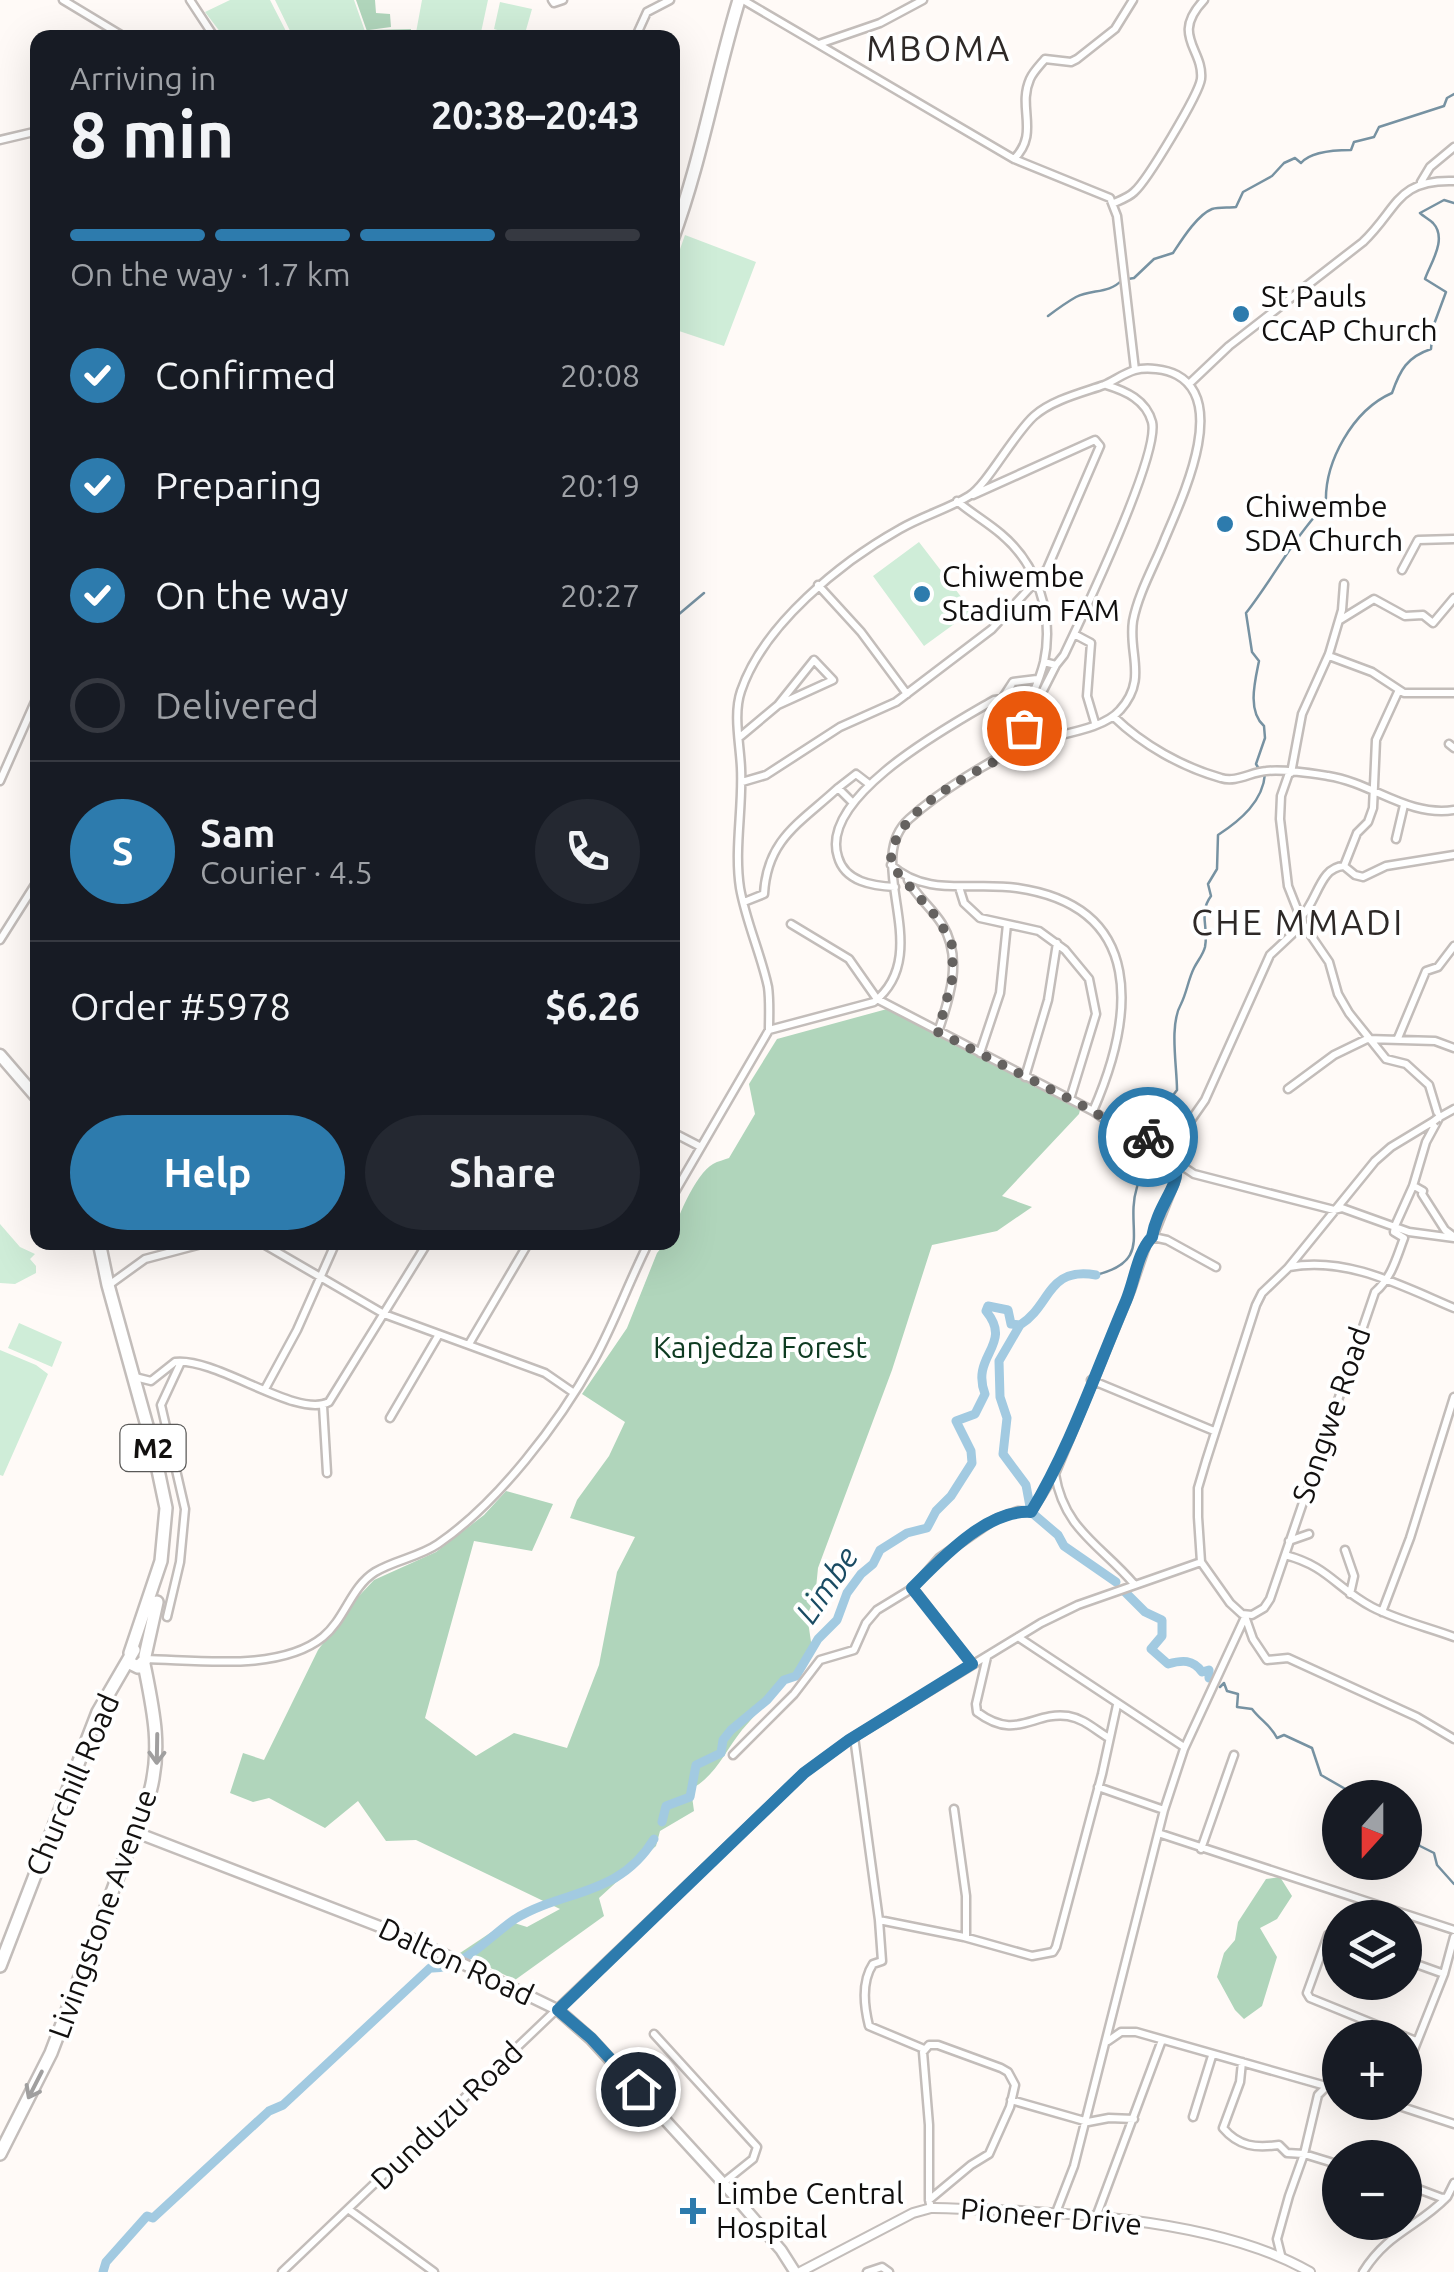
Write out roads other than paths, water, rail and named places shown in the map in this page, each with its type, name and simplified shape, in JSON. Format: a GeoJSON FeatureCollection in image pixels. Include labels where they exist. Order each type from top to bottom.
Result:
{"type":"FeatureCollection","features":[{"type":"Feature","properties":{"kind":"highway"},"geometry":{"type":"LineString","coordinates":[[680,217],[724,44],[740,0]]}},
{"type":"Feature","properties":{"kind":"highway","name":"Churchill Road"},"geometry":{"type":"LineString","coordinates":[[103,1250],[171,1508],[168,1548],[145,1660]]}},
{"type":"Feature","properties":{"kind":"highway","name":"Churchill Road"},"geometry":{"type":"LineString","coordinates":[[0,1966],[98,1712],[130,1658],[153,1593],[166,1527],[164,1490],[136,1377]]}},
{"type":"Feature","properties":{"kind":"highway"},"geometry":{"type":"LineString","coordinates":[[130,1658],[139,1650],[145,1660]]}},
{"type":"Feature","properties":{"kind":"highway","name":"Livingstone Avenue"},"geometry":{"type":"LineString","coordinates":[[0,2154],[51,2053],[150,1792],[158,1753],[145,1660]]}},
{"type":"Feature","properties":{"kind":"main road"},"geometry":{"type":"LineString","coordinates":[[0,1055],[30,1090]]}},
{"type":"Feature","properties":{"kind":"main road","name":"Dalton Road"},"geometry":{"type":"LineString","coordinates":[[135,1832],[442,1952],[558,2010],[591,2038],[800,2272]]}},
{"type":"Feature","properties":{"kind":"street"},"geometry":{"type":"LineString","coordinates":[[64,0],[113,30]]}},
{"type":"Feature","properties":{"kind":"street"},"geometry":{"type":"LineString","coordinates":[[190,0],[209,30]]}},
{"type":"Feature","properties":{"kind":"street"},"geometry":{"type":"LineString","coordinates":[[552,0],[564,0]]}},
{"type":"Feature","properties":{"kind":"street"},"geometry":{"type":"LineString","coordinates":[[639,30],[647,12],[670,0]]}},
{"type":"Feature","properties":{"kind":"street"},"geometry":{"type":"LineString","coordinates":[[740,0],[1014,159],[1110,198],[1125,276],[1135,370]]}},
{"type":"Feature","properties":{"kind":"street"},"geometry":{"type":"LineString","coordinates":[[817,45],[880,24],[923,0]]}},
{"type":"Feature","properties":{"kind":"street"},"geometry":{"type":"LineString","coordinates":[[1014,159],[1027,144],[1026,92],[1031,76],[1044,59],[1077,59],[1115,29],[1133,0]]}},
{"type":"Feature","properties":{"kind":"street"},"geometry":{"type":"LineString","coordinates":[[1114,203],[1138,188],[1198,91],[1202,69],[1188,36],[1204,0]]}},
{"type":"Feature","properties":{"kind":"street"},"geometry":{"type":"LineString","coordinates":[[0,140],[30,133]]}},
{"type":"Feature","properties":{"kind":"street"},"geometry":{"type":"LineString","coordinates":[[1190,384],[1229,346],[1363,242],[1383,223],[1394,202],[1420,184],[1430,167],[1454,147]]}},
{"type":"Feature","properties":{"kind":"street"},"geometry":{"type":"LineString","coordinates":[[1420,184],[1454,181]]}},
{"type":"Feature","properties":{"kind":"street"},"geometry":{"type":"LineString","coordinates":[[768,1030],[877,1000],[890,980],[900,947],[901,919],[891,865],[894,840],[908,820],[936,798],[1025,745],[1114,717],[1130,698],[1137,671],[1134,619],[1196,456],[1200,418],[1190,384],[1167,371],[1135,370],[1038,413],[1010,442],[972,495]]}},
{"type":"Feature","properties":{"kind":"street"},"geometry":{"type":"LineString","coordinates":[[1024,728],[1074,634],[1135,488],[1153,432],[1142,404],[1105,384]]}},
{"type":"Feature","properties":{"kind":"street"},"geometry":{"type":"LineString","coordinates":[[680,1182],[768,1030],[768,992],[744,902],[739,856],[739,700],[748,675],[782,624],[818,585],[898,530],[956,501],[1098,442],[1100,448],[1045,571],[992,628],[890,706],[834,731],[766,774],[742,782]]}},
{"type":"Feature","properties":{"kind":"street"},"geometry":{"type":"LineString","coordinates":[[956,501],[1002,535],[1036,580],[1046,611],[1044,662],[1025,710],[1025,745]]}},
{"type":"Feature","properties":{"kind":"street"},"geometry":{"type":"LineString","coordinates":[[1402,570],[1418,540],[1454,538]]}},
{"type":"Feature","properties":{"kind":"street"},"geometry":{"type":"LineString","coordinates":[[1344,584],[1329,656],[1303,710],[1282,794],[1280,819],[1288,886],[1302,920],[1329,962],[1346,1008],[1386,1059],[1406,1064],[1428,1084],[1437,1119],[1395,1226]]}},
{"type":"Feature","properties":{"kind":"street"},"geometry":{"type":"LineString","coordinates":[[818,585],[861,632],[907,694]]}},
{"type":"Feature","properties":{"kind":"street"},"geometry":{"type":"LineString","coordinates":[[1339,620],[1374,599],[1405,616],[1422,614],[1433,622],[1454,598]]}},
{"type":"Feature","properties":{"kind":"street"},"geometry":{"type":"LineString","coordinates":[[1074,634],[1091,643],[1086,696],[1094,723]]}},
{"type":"Feature","properties":{"kind":"street"},"geometry":{"type":"LineString","coordinates":[[1329,656],[1372,672],[1398,692],[1454,693]]}},
{"type":"Feature","properties":{"kind":"street"},"geometry":{"type":"LineString","coordinates":[[740,737],[778,705],[814,660],[833,680],[778,705]]}},
{"type":"Feature","properties":{"kind":"street"},"geometry":{"type":"LineString","coordinates":[[1044,662],[1056,665]]}},
{"type":"Feature","properties":{"kind":"street"},"geometry":{"type":"LineString","coordinates":[[895,887],[857,879],[843,867],[836,853],[838,834],[853,803],[869,784],[939,732],[1002,699],[1013,682],[1037,678]]}},
{"type":"Feature","properties":{"kind":"street"},"geometry":{"type":"LineString","coordinates":[[1344,866],[1357,833],[1369,819],[1376,790],[1376,740],[1398,692]]}},
{"type":"Feature","properties":{"kind":"street"},"geometry":{"type":"LineString","coordinates":[[1002,699],[1025,710]]}},
{"type":"Feature","properties":{"kind":"street"},"geometry":{"type":"LineString","coordinates":[[0,782],[30,713]]}},
{"type":"Feature","properties":{"kind":"street"},"geometry":{"type":"LineString","coordinates":[[1114,717],[1146,744],[1194,770],[1230,780],[1264,771],[1343,779],[1404,805],[1431,811],[1454,810]]}},
{"type":"Feature","properties":{"kind":"street"},"geometry":{"type":"LineString","coordinates":[[744,902],[764,894],[768,860],[776,846],[856,774],[869,784]]}},
{"type":"Feature","properties":{"kind":"street"},"geometry":{"type":"LineString","coordinates":[[838,788],[853,803]]}},
{"type":"Feature","properties":{"kind":"street"},"geometry":{"type":"LineString","coordinates":[[1396,840],[1404,805]]}},
{"type":"Feature","properties":{"kind":"street"},"geometry":{"type":"LineString","coordinates":[[1170,1150],[1205,1100],[1270,955],[1302,920],[1315,900],[1324,874],[1344,866],[1354,875],[1365,877],[1386,866],[1454,855]]}},
{"type":"Feature","properties":{"kind":"street"},"geometry":{"type":"LineString","coordinates":[[891,865],[939,920],[953,947],[952,980],[938,1032]]}},
{"type":"Feature","properties":{"kind":"street"},"geometry":{"type":"LineString","coordinates":[[907,880],[959,887],[1012,887],[1051,894],[1086,914],[1108,942],[1122,984],[1123,1001],[1114,1051],[1093,1111]]}},
{"type":"Feature","properties":{"kind":"street"},"geometry":{"type":"LineString","coordinates":[[959,887],[964,903],[980,918],[1037,930],[1057,943],[1088,977],[1096,1002],[1094,1020],[1070,1099]]}},
{"type":"Feature","properties":{"kind":"street"},"geometry":{"type":"LineString","coordinates":[[0,940],[30,893]]}},
{"type":"Feature","properties":{"kind":"street"},"geometry":{"type":"LineString","coordinates":[[733,1754],[794,1694],[814,1666],[826,1656],[854,1650],[866,1623],[877,1610],[912,1588],[939,1558],[994,1520],[1018,1511],[1031,1512],[1055,1474],[1131,1290],[1146,1243],[1176,1179],[1176,1162],[1170,1150],[1152,1138],[1113,1125],[1093,1111],[877,1000],[849,958],[791,924]]}},
{"type":"Feature","properties":{"kind":"street"},"geometry":{"type":"LineString","coordinates":[[980,1053],[1000,992],[1008,924]]}},
{"type":"Feature","properties":{"kind":"street"},"geometry":{"type":"LineString","coordinates":[[1025,1078],[1048,1000],[1057,943]]}},
{"type":"Feature","properties":{"kind":"street"},"geometry":{"type":"LineString","coordinates":[[1398,1038],[1426,971],[1438,966],[1454,946]]}},
{"type":"Feature","properties":{"kind":"street"},"geometry":{"type":"LineString","coordinates":[[1288,1089],[1346,1048],[1370,1038],[1435,1041],[1454,1048]]}},
{"type":"Feature","properties":{"kind":"street"},"geometry":{"type":"LineString","coordinates":[[1454,1108],[1375,1161],[1288,1268],[1262,1293],[1198,1488],[1201,1562],[1230,1603],[1246,1615],[1248,1628],[1265,1658],[1288,1658],[1417,1717],[1454,1739]]}},
{"type":"Feature","properties":{"kind":"street"},"geometry":{"type":"LineString","coordinates":[[680,1136],[699,1146]]}},
{"type":"Feature","properties":{"kind":"street"},"geometry":{"type":"LineString","coordinates":[[1176,1162],[1194,1174],[1334,1210],[1342,1208],[1409,1232],[1454,1237]]}},
{"type":"Feature","properties":{"kind":"street"},"geometry":{"type":"LineString","coordinates":[[1413,1186],[1424,1191],[1422,1194],[1445,1230],[1454,1237]]}},
{"type":"Feature","properties":{"kind":"street","name":"Songwe Road"},"geometry":{"type":"LineString","coordinates":[[1055,2214],[1074,2166],[1164,1810],[1184,1748],[1246,1615],[1258,1612],[1270,1599],[1375,1292],[1389,1280],[1404,1238],[1394,1232],[1395,1226]]}},
{"type":"Feature","properties":{"kind":"street"},"geometry":{"type":"LineString","coordinates":[[1152,1237],[1167,1240],[1216,1268]]}},
{"type":"Feature","properties":{"kind":"street"},"geometry":{"type":"LineString","coordinates":[[110,1284],[145,1259],[179,1250]]}},
{"type":"Feature","properties":{"kind":"street"},"geometry":{"type":"LineString","coordinates":[[275,1250],[384,1314],[545,1373],[574,1393]]}},
{"type":"Feature","properties":{"kind":"street"},"geometry":{"type":"LineString","coordinates":[[265,1390],[332,1250]]}},
{"type":"Feature","properties":{"kind":"street"},"geometry":{"type":"LineString","coordinates":[[136,1377],[151,1381],[167,1366],[182,1360],[303,1404],[323,1406],[423,1250]]}},
{"type":"Feature","properties":{"kind":"street"},"geometry":{"type":"LineString","coordinates":[[469,1344],[524,1250]]}},
{"type":"Feature","properties":{"kind":"street"},"geometry":{"type":"LineString","coordinates":[[145,1660],[262,1658],[298,1651],[322,1638],[366,1578],[435,1546],[487,1502],[574,1393],[645,1250]]}},
{"type":"Feature","properties":{"kind":"street"},"geometry":{"type":"LineString","coordinates":[[1288,1268],[1318,1264],[1389,1280],[1454,1308]]}},
{"type":"Feature","properties":{"kind":"street"},"geometry":{"type":"LineString","coordinates":[[390,1418],[438,1336]]}},
{"type":"Feature","properties":{"kind":"street"},"geometry":{"type":"LineString","coordinates":[[167,1616],[180,1562],[185,1509],[160,1405],[182,1360]]}},
{"type":"Feature","properties":{"kind":"street"},"geometry":{"type":"LineString","coordinates":[[1091,1380],[1214,1431]]}},
{"type":"Feature","properties":{"kind":"street"},"geometry":{"type":"LineString","coordinates":[[1382,1612],[1410,1538],[1454,1397]]}},
{"type":"Feature","properties":{"kind":"street"},"geometry":{"type":"LineString","coordinates":[[323,1406],[327,1474]]}},
{"type":"Feature","properties":{"kind":"street"},"geometry":{"type":"LineString","coordinates":[[1055,1474],[1062,1503],[1079,1531],[1134,1584]]}},
{"type":"Feature","properties":{"kind":"street"},"geometry":{"type":"LineString","coordinates":[[1289,1540],[1309,1534]]}},
{"type":"Feature","properties":{"kind":"street"},"geometry":{"type":"LineString","coordinates":[[1345,1550],[1354,1576],[1350,1594]]}},
{"type":"Feature","properties":{"kind":"street"},"geometry":{"type":"LineString","coordinates":[[1285,1555],[1319,1567],[1350,1594],[1382,1612],[1454,1637]]}},
{"type":"Feature","properties":{"kind":"street","name":"Dunduzu Road"},"geometry":{"type":"LineString","coordinates":[[282,2272],[804,1773],[972,1664],[1078,1605],[1201,1562]]}},
{"type":"Feature","properties":{"kind":"street"},"geometry":{"type":"LineString","coordinates":[[912,1588],[972,1664]]}},
{"type":"Feature","properties":{"kind":"street"},"geometry":{"type":"LineString","coordinates":[[1018,1637],[1184,1748]]}},
{"type":"Feature","properties":{"kind":"street"},"geometry":{"type":"LineString","coordinates":[[987,1656],[976,1709],[984,1717],[1012,1726],[1064,1715],[1081,1719],[1109,1738]]}},
{"type":"Feature","properties":{"kind":"street"},"geometry":{"type":"LineString","coordinates":[[879,1920],[966,1937],[1032,1956],[1052,1952],[1069,1905],[1117,1704]]}},
{"type":"Feature","properties":{"kind":"street"},"geometry":{"type":"LineString","coordinates":[[854,1737],[882,1961],[873,1964],[867,1976],[864,2013],[869,2026],[924,2049]]}},
{"type":"Feature","properties":{"kind":"street"},"geometry":{"type":"LineString","coordinates":[[1201,1848],[1234,1756]]}},
{"type":"Feature","properties":{"kind":"street"},"geometry":{"type":"LineString","coordinates":[[1098,1787],[1164,1810]]}},
{"type":"Feature","properties":{"kind":"street"},"geometry":{"type":"LineString","coordinates":[[954,1809],[966,1896],[966,1937]]}},
{"type":"Feature","properties":{"kind":"street"},"geometry":{"type":"LineString","coordinates":[[1161,1834],[1454,1933],[1444,1974],[1422,2027]]}},
{"type":"Feature","properties":{"kind":"street"},"geometry":{"type":"LineString","coordinates":[[1322,1952],[1307,1994],[1363,2020]]}},
{"type":"Feature","properties":{"kind":"street"},"geometry":{"type":"LineString","coordinates":[[1422,1966],[1444,1974]]}},
{"type":"Feature","properties":{"kind":"street"},"geometry":{"type":"LineString","coordinates":[[1106,2044],[1129,2030],[1322,2085]]}},
{"type":"Feature","properties":{"kind":"street"},"geometry":{"type":"LineString","coordinates":[[654,2034],[757,2147],[753,2159],[723,2183]]}},
{"type":"Feature","properties":{"kind":"street"},"geometry":{"type":"LineString","coordinates":[[1095,2218],[1162,2040]]}},
{"type":"Feature","properties":{"kind":"street"},"geometry":{"type":"LineString","coordinates":[[924,2049],[938,2045],[1008,2072],[1015,2085],[989,2154],[971,2165],[930,2204]]}},
{"type":"Feature","properties":{"kind":"street"},"geometry":{"type":"LineString","coordinates":[[924,2049],[930,2204]]}},
{"type":"Feature","properties":{"kind":"street"},"geometry":{"type":"LineString","coordinates":[[1193,2117],[1212,2056]]}},
{"type":"Feature","properties":{"kind":"street"},"geometry":{"type":"LineString","coordinates":[[1242,2062],[1240,2082],[1223,2130],[1243,2144],[1278,2144],[1287,2153],[1322,2159]]}},
{"type":"Feature","properties":{"kind":"street"},"geometry":{"type":"LineString","coordinates":[[1281,2256],[1277,2239],[1318,2095],[1322,2092]]}},
{"type":"Feature","properties":{"kind":"street"},"geometry":{"type":"LineString","coordinates":[[1011,2100],[1086,2120],[1134,2119]]}},
{"type":"Feature","properties":{"kind":"street"},"geometry":{"type":"LineString","coordinates":[[1422,2113],[1454,2124]]}},
{"type":"Feature","properties":{"kind":"street"},"geometry":{"type":"LineString","coordinates":[[1363,2272],[1378,2247],[1435,2209],[1454,2183]]}},
{"type":"Feature","properties":{"kind":"street"},"geometry":{"type":"LineString","coordinates":[[1422,2189],[1447,2197]]}},
{"type":"Feature","properties":{"kind":"street","name":"Pioneer Drive"},"geometry":{"type":"LineString","coordinates":[[800,2272],[930,2204],[1095,2218],[1227,2238],[1281,2256],[1310,2272]]}},
{"type":"Feature","properties":{"kind":"street"},"geometry":{"type":"LineString","coordinates":[[348,2209],[434,2272]]}},
{"type":"Feature","properties":{"kind":"street"},"geometry":{"type":"LineString","coordinates":[[867,2272],[882,2267],[888,2272]]}},
{"type":"Feature","properties":{"kind":"waterway"},"geometry":{"type":"LineString","coordinates":[[1048,316],[1076,297],[1134,278],[1154,259],[1173,253],[1206,212],[1236,207],[1243,192],[1272,176],[1284,163],[1295,158],[1301,163],[1318,154],[1351,150],[1354,142],[1374,137],[1379,127],[1444,106],[1454,94]]}},
{"type":"Feature","properties":{"kind":"waterway"},"geometry":{"type":"LineString","coordinates":[[1259,769],[1256,764],[1265,738],[1254,704],[1259,661],[1252,652],[1246,613],[1326,504],[1330,471],[1353,425],[1392,393],[1410,360],[1431,349],[1433,327],[1446,292],[1425,279],[1439,236],[1433,223],[1420,213],[1444,200],[1454,203]]}},
{"type":"Feature","properties":{"kind":"waterway"},"geometry":{"type":"LineString","coordinates":[[680,613],[704,593]]}},
{"type":"Feature","properties":{"kind":"waterway"},"geometry":{"type":"LineString","coordinates":[[1153,1134],[1156,1118],[1177,1090],[1175,1023],[1205,947],[1204,915],[1211,896],[1208,884],[1217,869],[1218,835],[1249,809],[1260,793],[1265,774]]}},
{"type":"Feature","properties":{"kind":"waterway"},"geometry":{"type":"LineString","coordinates":[[1096,1275],[1114,1269],[1131,1252],[1134,1202],[1151,1142]]}},
{"type":"Feature","properties":{"kind":"waterway","name":"Limbe"},"geometry":{"type":"LineString","coordinates":[[662,1822],[666,1806],[690,1797],[696,1765],[721,1753],[723,1740],[731,1730],[784,1680],[796,1676],[818,1639],[837,1620],[847,1593],[880,1550],[907,1533],[927,1528],[972,1463],[971,1451],[956,1421],[975,1414],[985,1394],[983,1369],[996,1333],[986,1311],[988,1306],[1008,1310],[1011,1324],[1020,1325],[1068,1276],[1096,1275]]}},
{"type":"Feature","properties":{"kind":"waterway"},"geometry":{"type":"LineString","coordinates":[[1020,1325],[999,1361],[1000,1397],[1007,1418],[1003,1454],[1026,1485],[1031,1512],[1058,1535],[1064,1546],[1116,1582]]}},
{"type":"Feature","properties":{"kind":"waterway"},"geometry":{"type":"LineString","coordinates":[[1123,1590],[1145,1612],[1162,1620],[1162,1636],[1151,1649],[1168,1664],[1187,1662],[1202,1672],[1209,1670],[1209,1678]]}},
{"type":"Feature","properties":{"kind":"waterway"},"geometry":{"type":"LineString","coordinates":[[1220,1687],[1224,1683],[1227,1691],[1238,1694],[1237,1707],[1252,1709],[1277,1738],[1284,1735],[1312,1748],[1321,1775],[1330,1780]]}},
{"type":"Feature","properties":{"kind":"waterway"},"geometry":{"type":"LineString","coordinates":[[103,2272],[106,2262],[147,2216],[153,2218],[269,2111],[283,2105],[430,1968],[464,1958],[534,1909],[608,1882],[640,1858],[654,1839]]}},
{"type":"Feature","properties":{"kind":"waterway"},"geometry":{"type":"LineString","coordinates":[[1422,1847],[1434,1853],[1437,1865],[1454,1884]]}},
{"type":"Feature","properties":{"kind":"place","name":"St Pauls CCAP Church"},"geometry":{"type":"Point","coordinates":[1241,314]}},
{"type":"Feature","properties":{"kind":"place","name":"Chiwembe SDA Church"},"geometry":{"type":"Point","coordinates":[1225,524]}},
{"type":"Feature","properties":{"kind":"place","name":"Chiwembe Stadium FAM"},"geometry":{"type":"Point","coordinates":[922,594]}},
{"type":"Feature","properties":{"kind":"place","name":"Limbe Central Hospital"},"geometry":{"type":"Point","coordinates":[693,2211]}},
{"type":"Feature","properties":{"kind":"district","name":"MBOMA"},"geometry":{"type":"Point","coordinates":[939,49]}},
{"type":"Feature","properties":{"kind":"district","name":"CHE MMADI"},"geometry":{"type":"Point","coordinates":[1298,923]}},
{"type":"Feature","properties":{"kind":"park label","name":"Kanjedza Forest"},"geometry":{"type":"Point","coordinates":[760,1348]}}]}
